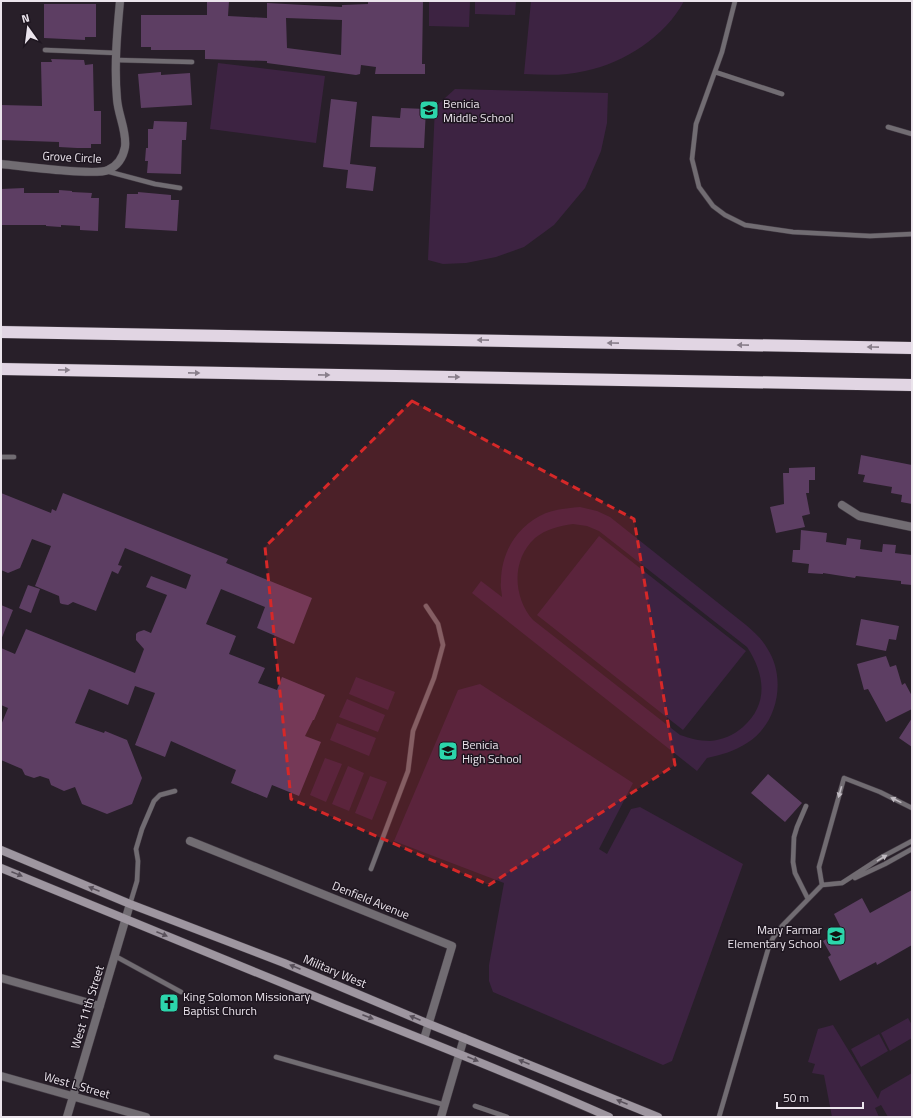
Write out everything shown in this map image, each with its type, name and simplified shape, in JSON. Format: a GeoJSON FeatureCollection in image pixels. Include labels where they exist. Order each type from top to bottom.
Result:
{"type":"FeatureCollection","features":[{"type":"Feature","properties":{"kind":"highway"},"geometry":{"type":"LineString","coordinates":[[1,332],[912,348]]}},
{"type":"Feature","properties":{"kind":"highway"},"geometry":{"type":"LineString","coordinates":[[1,371],[25,370],[912,385]]}},
{"type":"Feature","properties":{"kind":"highway"},"geometry":{"type":"LineString","coordinates":[[865,384],[912,391]]}},
{"type":"Feature","properties":{"kind":"main road","name":"Military West"},"geometry":{"type":"LineString","coordinates":[[1,850],[130,904],[284,963],[658,1117]]}},
{"type":"Feature","properties":{"kind":"main road"},"geometry":{"type":"LineString","coordinates":[[1,868],[547,1089],[608,1117]]}},
{"type":"Feature","properties":{"kind":"street","name":"Grove Circle"},"geometry":{"type":"LineString","coordinates":[[1,164],[90,172],[106,171],[117,164],[122,158],[125,141],[117,97],[116,56],[120,1]]}},
{"type":"Feature","properties":{"kind":"street"},"geometry":{"type":"LineString","coordinates":[[842,505],[859,516],[912,526]]}},
{"type":"Feature","properties":{"kind":"street","name":"Denfield Avenue"},"geometry":{"type":"LineString","coordinates":[[190,841],[452,946],[424,1039]]}},
{"type":"Feature","properties":{"kind":"street","name":"West 11th Street"},"geometry":{"type":"LineString","coordinates":[[68,1117],[130,904]]}},
{"type":"Feature","properties":{"kind":"street"},"geometry":{"type":"LineString","coordinates":[[1,978],[100,1006]]}},
{"type":"Feature","properties":{"kind":"street"},"geometry":{"type":"LineString","coordinates":[[441,1117],[464,1038]]}},
{"type":"Feature","properties":{"kind":"street","name":"West L Street"},"geometry":{"type":"LineString","coordinates":[[1,1076],[146,1117]]}},
{"type":"Feature","properties":{"kind":"lane"},"geometry":{"type":"LineString","coordinates":[[735,1],[722,52],[696,124],[692,159],[699,187],[713,206],[725,215],[745,225],[793,232],[870,236],[912,234]]}},
{"type":"Feature","properties":{"kind":"lane"},"geometry":{"type":"LineString","coordinates":[[45,50],[192,62]]}},
{"type":"Feature","properties":{"kind":"lane"},"geometry":{"type":"LineString","coordinates":[[715,72],[782,94]]}},
{"type":"Feature","properties":{"kind":"lane"},"geometry":{"type":"LineString","coordinates":[[888,127],[912,134]]}},
{"type":"Feature","properties":{"kind":"lane"},"geometry":{"type":"LineString","coordinates":[[106,171],[155,184],[180,188]]}},
{"type":"Feature","properties":{"kind":"lane"},"geometry":{"type":"LineString","coordinates":[[1,456],[14,457]]}},
{"type":"Feature","properties":{"kind":"lane"},"geometry":{"type":"LineString","coordinates":[[371,869],[408,771],[413,731],[434,678],[443,646],[438,624],[426,606]]}},
{"type":"Feature","properties":{"kind":"lane"},"geometry":{"type":"LineString","coordinates":[[822,885],[819,867],[844,778],[880,792],[912,808]]}},
{"type":"Feature","properties":{"kind":"lane"},"geometry":{"type":"LineString","coordinates":[[130,904],[137,881],[138,861],[136,849],[142,829],[154,801],[160,795],[175,791]]}},
{"type":"Feature","properties":{"kind":"lane"},"geometry":{"type":"LineString","coordinates":[[806,806],[794,837],[793,862],[795,873],[808,899]]}},
{"type":"Feature","properties":{"kind":"lane"},"geometry":{"type":"LineString","coordinates":[[842,883],[882,857],[912,841]]}},
{"type":"Feature","properties":{"kind":"lane"},"geometry":{"type":"LineString","coordinates":[[719,1117],[769,946],[773,938],[782,926],[822,885],[842,883],[886,864],[912,849]]}},
{"type":"Feature","properties":{"kind":"lane"},"geometry":{"type":"LineString","coordinates":[[115,956],[181,992]]}},
{"type":"Feature","properties":{"kind":"lane"},"geometry":{"type":"LineString","coordinates":[[276,1056],[445,1105]]}},
{"type":"Feature","properties":{"kind":"lane"},"geometry":{"type":"LineString","coordinates":[[475,1106],[506,1117]]}},
{"type":"Feature","properties":{"kind":"highlighted area"},"geometry":{"type":"Polygon","coordinates":[[[412,401],[634,519],[675,765],[489,885],[291,799],[265,547],[412,401]]]}},
{"type":"Feature","properties":{"kind":"shaded area"},"geometry":{"type":"Polygon","coordinates":[[[429,1],[470,1],[469,27],[429,26],[429,1]]]}},
{"type":"Feature","properties":{"kind":"shaded area"},"geometry":{"type":"Polygon","coordinates":[[[475,1],[516,1],[515,15],[475,14],[475,1]]]}},
{"type":"Feature","properties":{"kind":"shaded area"},"geometry":{"type":"Polygon","coordinates":[[[531,1],[684,1],[676,14],[655,37],[628,55],[614,62],[585,71],[570,74],[547,75],[524,74],[531,1]]]}},
{"type":"Feature","properties":{"kind":"shaded area"},"geometry":{"type":"Polygon","coordinates":[[[218,63],[325,76],[316,143],[210,129],[218,63]]]}},
{"type":"Feature","properties":{"kind":"shaded area"},"geometry":{"type":"Polygon","coordinates":[[[455,89],[608,93],[607,123],[601,151],[585,188],[554,225],[524,247],[496,257],[466,263],[443,264],[428,260],[435,107],[455,89]]]}},
{"type":"Feature","properties":{"kind":"shaded area"},"geometry":{"type":"Polygon","coordinates":[[[580,507],[597,511],[610,517],[746,625],[763,642],[773,660],[777,673],[778,686],[772,713],[758,735],[738,748],[707,758],[697,771],[472,593],[481,581],[502,597],[501,584],[504,560],[513,540],[519,532],[527,524],[546,513],[580,507]],[[573,524],[553,528],[539,535],[527,547],[522,557],[518,579],[519,590],[526,611],[533,620],[680,735],[698,740],[719,740],[728,737],[743,727],[757,709],[762,688],[758,668],[747,647],[599,531],[587,526],[573,524]]]}},
{"type":"Feature","properties":{"kind":"shaded area"},"geometry":{"type":"Polygon","coordinates":[[[599,536],[746,651],[683,730],[537,615],[599,536]]]}},
{"type":"Feature","properties":{"kind":"shaded area"},"geometry":{"type":"Polygon","coordinates":[[[356,677],[395,692],[388,710],[349,694],[356,677]]]}},
{"type":"Feature","properties":{"kind":"shaded area"},"geometry":{"type":"Polygon","coordinates":[[[480,684],[633,783],[599,849],[607,854],[631,809],[640,807],[743,864],[672,1061],[663,1065],[493,992],[489,981],[489,965],[504,883],[394,841],[458,690],[480,684]]]}},
{"type":"Feature","properties":{"kind":"shaded area"},"geometry":{"type":"Polygon","coordinates":[[[347,699],[385,715],[378,732],[339,717],[347,699]]]}},
{"type":"Feature","properties":{"kind":"shaded area"},"geometry":{"type":"Polygon","coordinates":[[[337,723],[376,738],[369,756],[330,740],[337,723]]]}},
{"type":"Feature","properties":{"kind":"shaded area"},"geometry":{"type":"Polygon","coordinates":[[[325,758],[342,764],[326,802],[310,795],[325,758]]]}},
{"type":"Feature","properties":{"kind":"shaded area"},"geometry":{"type":"Polygon","coordinates":[[[348,766],[364,773],[349,811],[332,804],[348,766]]]}},
{"type":"Feature","properties":{"kind":"shaded area"},"geometry":{"type":"Polygon","coordinates":[[[370,776],[387,782],[372,820],[355,813],[370,776]]]}},
{"type":"Feature","properties":{"kind":"shaded area"},"geometry":{"type":"Polygon","coordinates":[[[908,1018],[912,1025],[912,1038],[890,1051],[881,1033],[908,1018]]]}},
{"type":"Feature","properties":{"kind":"shaded area"},"geometry":{"type":"Polygon","coordinates":[[[833,1025],[878,1099],[881,1091],[912,1073],[912,1117],[888,1117],[881,1105],[875,1108],[879,1117],[832,1117],[824,1075],[812,1073],[815,1064],[808,1062],[818,1029],[833,1025]]]}},
{"type":"Feature","properties":{"kind":"shaded area"},"geometry":{"type":"Polygon","coordinates":[[[879,1034],[888,1051],[861,1067],[851,1049],[879,1034]]]}},
{"type":"Feature","properties":{"kind":"building"},"geometry":{"type":"Polygon","coordinates":[[[207,1],[229,1],[228,16],[267,18],[267,3],[342,7],[342,5],[368,4],[368,1],[423,1],[422,64],[425,64],[425,74],[375,74],[376,67],[361,65],[360,74],[356,75],[267,63],[267,61],[205,59],[205,50],[151,50],[151,47],[141,47],[141,15],[207,15],[207,1]],[[286,18],[287,48],[341,55],[342,20],[286,18]]]}},
{"type":"Feature","properties":{"kind":"building"},"geometry":{"type":"Polygon","coordinates":[[[44,4],[96,4],[96,37],[85,37],[85,40],[44,38],[44,4]]]}},
{"type":"Feature","properties":{"kind":"building"},"geometry":{"type":"Polygon","coordinates":[[[51,59],[84,60],[85,65],[93,64],[94,111],[101,111],[101,144],[91,144],[91,148],[77,148],[59,147],[59,142],[1,140],[1,105],[42,106],[41,62],[52,62],[51,59]]]}},
{"type":"Feature","properties":{"kind":"building"},"geometry":{"type":"Polygon","coordinates":[[[161,72],[161,75],[190,73],[192,105],[141,108],[138,74],[161,72]]]}},
{"type":"Feature","properties":{"kind":"building"},"geometry":{"type":"Polygon","coordinates":[[[331,99],[357,102],[350,164],[376,167],[373,191],[346,188],[348,170],[323,167],[331,99]]]}},
{"type":"Feature","properties":{"kind":"building"},"geometry":{"type":"Polygon","coordinates":[[[401,108],[426,109],[424,148],[370,147],[372,116],[400,118],[401,108]]]}},
{"type":"Feature","properties":{"kind":"building"},"geometry":{"type":"Polygon","coordinates":[[[154,121],[187,122],[186,140],[182,140],[181,174],[147,173],[148,161],[145,161],[146,148],[148,148],[148,129],[153,129],[154,121]]]}},
{"type":"Feature","properties":{"kind":"building"},"geometry":{"type":"Polygon","coordinates":[[[24,188],[24,193],[59,193],[59,190],[92,193],[91,198],[99,198],[98,231],[80,230],[80,226],[61,225],[61,227],[46,225],[1,225],[1,189],[24,188]]]}},
{"type":"Feature","properties":{"kind":"building"},"geometry":{"type":"Polygon","coordinates":[[[138,192],[171,195],[171,200],[179,200],[177,231],[125,228],[127,194],[138,194],[138,192]]]}},
{"type":"Feature","properties":{"kind":"building"},"geometry":{"type":"Polygon","coordinates":[[[861,455],[912,465],[912,504],[901,502],[902,495],[891,493],[892,487],[863,482],[865,475],[858,474],[861,455]]]}},
{"type":"Feature","properties":{"kind":"building"},"geometry":{"type":"Polygon","coordinates":[[[815,467],[815,480],[809,480],[809,493],[806,493],[810,514],[802,516],[805,527],[776,533],[770,507],[784,504],[783,473],[789,473],[789,468],[815,467]]]}},
{"type":"Feature","properties":{"kind":"building"},"geometry":{"type":"Polygon","coordinates":[[[1,493],[51,513],[52,509],[56,511],[63,493],[228,559],[226,563],[312,598],[294,644],[257,628],[265,607],[221,589],[206,624],[236,636],[229,654],[265,668],[258,683],[277,690],[282,677],[325,695],[305,736],[321,742],[299,796],[272,785],[267,798],[231,783],[236,770],[171,741],[165,757],[135,745],[155,693],[135,686],[128,705],[89,689],[75,723],[104,733],[105,731],[127,740],[142,778],[132,804],[107,814],[82,804],[75,787],[64,791],[51,785],[49,779],[40,776],[34,778],[25,775],[22,769],[1,760],[1,725],[8,708],[1,705],[1,648],[15,654],[26,629],[135,673],[144,649],[136,640],[136,634],[144,630],[151,633],[167,595],[146,587],[151,576],[186,589],[191,575],[125,548],[118,565],[122,566],[118,574],[112,571],[96,611],[73,602],[68,605],[62,604],[60,603],[59,596],[35,586],[51,546],[32,539],[20,568],[8,573],[1,570],[1,493]]]}},
{"type":"Feature","properties":{"kind":"building"},"geometry":{"type":"Polygon","coordinates":[[[801,530],[827,533],[826,542],[846,545],[847,538],[861,540],[860,549],[882,552],[883,544],[896,545],[895,553],[912,555],[912,585],[901,584],[901,581],[856,576],[855,578],[823,573],[808,573],[809,564],[792,562],[793,550],[800,550],[801,530]]]}},
{"type":"Feature","properties":{"kind":"building"},"geometry":{"type":"Polygon","coordinates":[[[28,585],[40,589],[31,613],[19,608],[28,585]]]}},
{"type":"Feature","properties":{"kind":"building"},"geometry":{"type":"Polygon","coordinates":[[[1,605],[13,610],[1,640],[1,605]]]}},
{"type":"Feature","properties":{"kind":"building"},"geometry":{"type":"Polygon","coordinates":[[[861,619],[899,626],[896,640],[889,639],[886,651],[856,645],[861,619]]]}},
{"type":"Feature","properties":{"kind":"building"},"geometry":{"type":"Polygon","coordinates":[[[886,656],[890,667],[896,665],[902,685],[905,683],[912,696],[912,709],[886,722],[868,689],[864,690],[857,664],[886,656]]]}},
{"type":"Feature","properties":{"kind":"building"},"geometry":{"type":"Polygon","coordinates":[[[912,718],[912,747],[899,738],[912,718]]]}},
{"type":"Feature","properties":{"kind":"building"},"geometry":{"type":"Polygon","coordinates":[[[768,774],[802,803],[785,822],[751,793],[768,774]]]}},
{"type":"Feature","properties":{"kind":"building"},"geometry":{"type":"Polygon","coordinates":[[[912,890],[912,945],[877,965],[876,962],[840,981],[828,957],[831,955],[823,941],[842,930],[834,914],[862,898],[870,913],[912,890]]]}},
{"type":"Feature","properties":{"kind":"place","name":"Benicia Middle School"},"geometry":{"type":"Point","coordinates":[429,110]}},
{"type":"Feature","properties":{"kind":"place","name":"Benicia High School"},"geometry":{"type":"Point","coordinates":[448,751]}},
{"type":"Feature","properties":{"kind":"place","name":"Mary Farmar Elementary School"},"geometry":{"type":"Point","coordinates":[836,936]}},
{"type":"Feature","properties":{"kind":"place","name":"King Solomon Missionary Baptist Church"},"geometry":{"type":"Point","coordinates":[169,1003]}}]}
